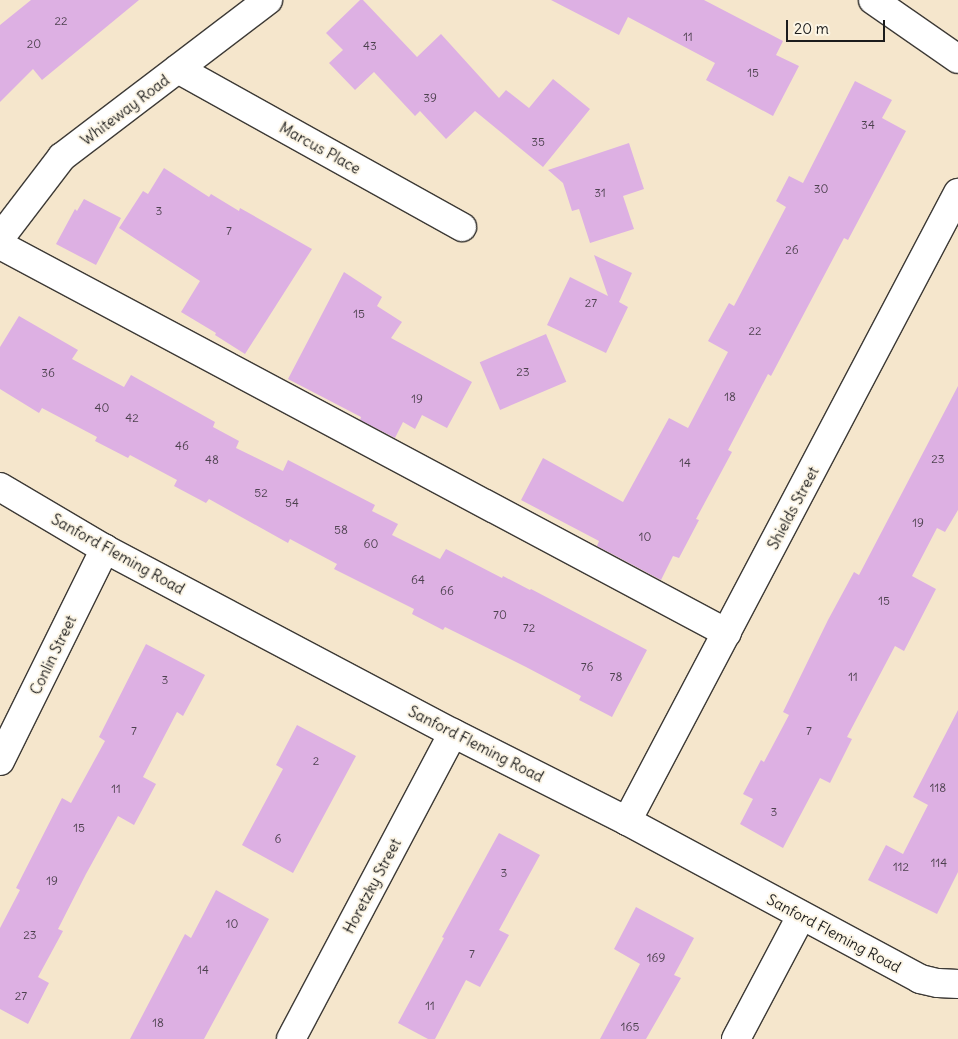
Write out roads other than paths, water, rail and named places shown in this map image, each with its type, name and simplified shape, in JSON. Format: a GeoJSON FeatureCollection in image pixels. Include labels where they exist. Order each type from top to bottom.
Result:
{"type":"FeatureCollection","features":[{"type":"Feature","properties":{"kind":"street","name":"Whiteway Road"},"geometry":{"type":"LineString","coordinates":[[0,238],[62,157],[268,0]]}},
{"type":"Feature","properties":{"kind":"street"},"geometry":{"type":"LineString","coordinates":[[873,0],[958,59]]}},
{"type":"Feature","properties":{"kind":"street","name":"Marcus Place"},"geometry":{"type":"LineString","coordinates":[[178,69],[462,227]]}},
{"type":"Feature","properties":{"kind":"street","name":"Shields Street"},"geometry":{"type":"LineString","coordinates":[[627,821],[958,193]]}},
{"type":"Feature","properties":{"kind":"street"},"geometry":{"type":"LineString","coordinates":[[0,245],[727,633]]}},
{"type":"Feature","properties":{"kind":"street","name":"Sanford Fleming Road"},"geometry":{"type":"LineString","coordinates":[[0,486],[105,549],[453,733],[627,821],[920,979],[938,983],[958,984]]}},
{"type":"Feature","properties":{"kind":"street","name":"Conlin Street"},"geometry":{"type":"LineString","coordinates":[[4,744],[105,549]]}},
{"type":"Feature","properties":{"kind":"street","name":"Horetzky Street"},"geometry":{"type":"LineString","coordinates":[[291,1039],[453,733]]}},
{"type":"Feature","properties":{"kind":"street"},"geometry":{"type":"LineString","coordinates":[[736,1039],[801,916]]}}]}
